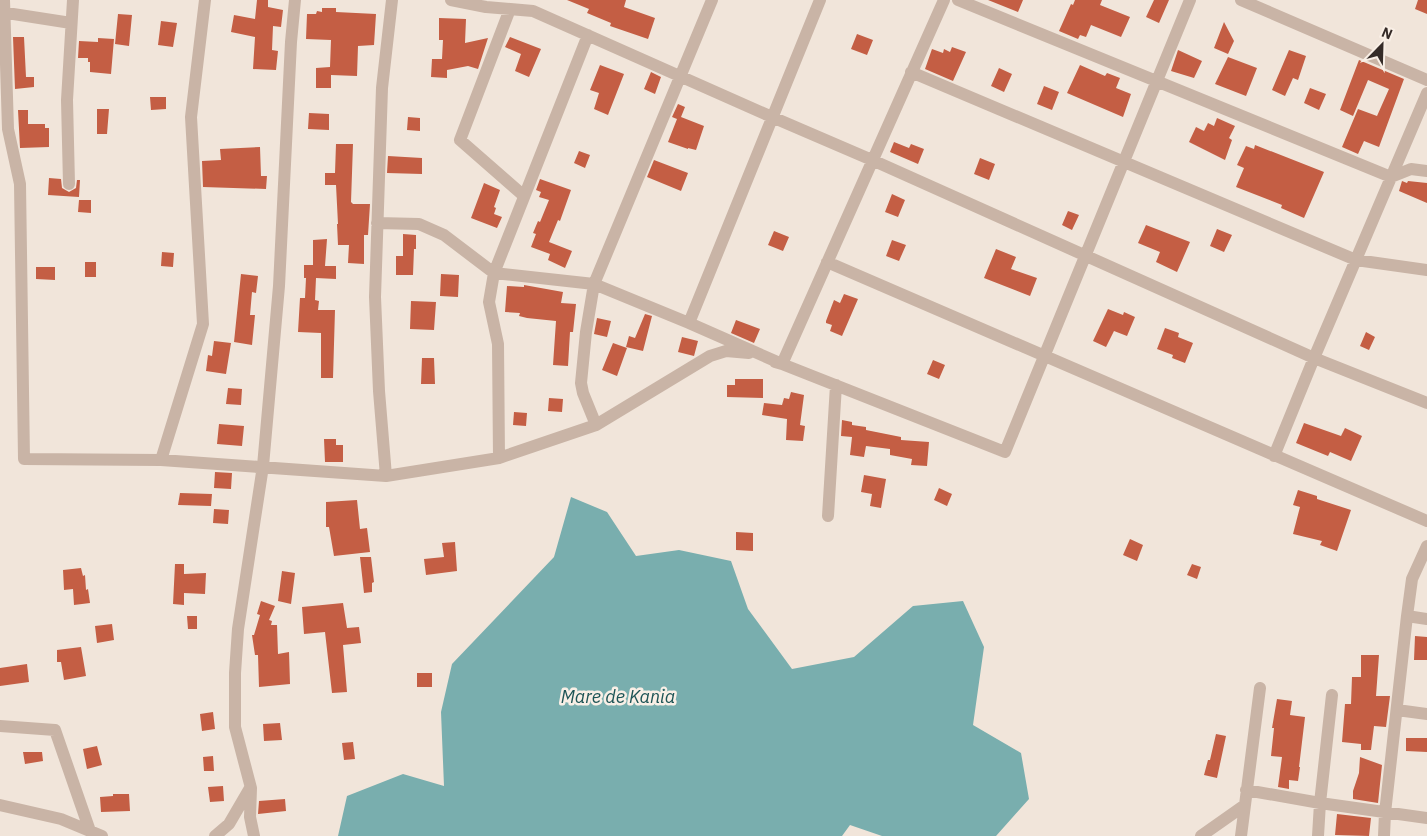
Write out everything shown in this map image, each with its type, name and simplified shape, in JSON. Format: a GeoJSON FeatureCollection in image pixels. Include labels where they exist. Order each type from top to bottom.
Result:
{"type":"FeatureCollection","features":[{"type":"Feature","properties":{"kind":"street"},"geometry":{"type":"LineString","coordinates":[[4,0],[2,13],[8,129],[20,184],[24,460],[161,460],[386,476],[499,458],[596,425],[702,360],[719,352],[746,353],[782,364]]}},
{"type":"Feature","properties":{"kind":"street"},"geometry":{"type":"LineString","coordinates":[[68,184],[67,100],[73,0]]}},
{"type":"Feature","properties":{"kind":"street"},"geometry":{"type":"LineString","coordinates":[[161,460],[203,324],[192,117],[205,0]]}},
{"type":"Feature","properties":{"kind":"street"},"geometry":{"type":"LineString","coordinates":[[254,836],[250,817],[251,788],[235,727],[235,673],[238,628],[263,466],[279,286],[291,42],[295,0]]}},
{"type":"Feature","properties":{"kind":"street"},"geometry":{"type":"LineString","coordinates":[[386,476],[379,391],[375,297],[382,88],[392,0]]}},
{"type":"Feature","properties":{"kind":"street"},"geometry":{"type":"LineString","coordinates":[[451,0],[486,7],[510,9],[534,5],[588,35],[1314,358],[1427,403]]}},
{"type":"Feature","properties":{"kind":"street"},"geometry":{"type":"LineString","coordinates":[[596,425],[581,383],[586,332],[594,284],[712,0]]}},
{"type":"Feature","properties":{"kind":"street"},"geometry":{"type":"LineString","coordinates":[[689,322],[820,0]]}},
{"type":"Feature","properties":{"kind":"street"},"geometry":{"type":"LineString","coordinates":[[782,364],[944,0]]}},
{"type":"Feature","properties":{"kind":"street"},"geometry":{"type":"LineString","coordinates":[[958,0],[1391,178],[1411,169],[1427,171]]}},
{"type":"Feature","properties":{"kind":"street"},"geometry":{"type":"LineString","coordinates":[[377,223],[419,224],[444,235],[494,273],[594,284],[689,322],[782,364],[1004,452],[1190,0]]}},
{"type":"Feature","properties":{"kind":"street"},"geometry":{"type":"LineString","coordinates":[[1242,0],[1427,80]]}},
{"type":"Feature","properties":{"kind":"street"},"geometry":{"type":"LineString","coordinates":[[510,9],[460,140],[524,196]]}},
{"type":"Feature","properties":{"kind":"street"},"geometry":{"type":"LineString","coordinates":[[2,13],[71,23]]}},
{"type":"Feature","properties":{"kind":"street"},"geometry":{"type":"LineString","coordinates":[[499,458],[498,344],[488,302],[494,273],[588,35]]}},
{"type":"Feature","properties":{"kind":"street"},"geometry":{"type":"LineString","coordinates":[[912,72],[1356,260],[1427,270]]}},
{"type":"Feature","properties":{"kind":"street"},"geometry":{"type":"LineString","coordinates":[[1274,456],[1427,93]]}},
{"type":"Feature","properties":{"kind":"street"},"geometry":{"type":"LineString","coordinates":[[827,262],[1427,521]]}},
{"type":"Feature","properties":{"kind":"street"},"geometry":{"type":"LineString","coordinates":[[828,516],[836,385]]}},
{"type":"Feature","properties":{"kind":"street"},"geometry":{"type":"LineString","coordinates":[[1384,836],[1385,812],[1412,579],[1427,546]]}},
{"type":"Feature","properties":{"kind":"street"},"geometry":{"type":"LineString","coordinates":[[1407,616],[1427,619]]}},
{"type":"Feature","properties":{"kind":"street"},"geometry":{"type":"LineString","coordinates":[[1241,836],[1260,688]]}},
{"type":"Feature","properties":{"kind":"street"},"geometry":{"type":"LineString","coordinates":[[1318,836],[1332,695]]}},
{"type":"Feature","properties":{"kind":"street"},"geometry":{"type":"LineString","coordinates":[[1397,710],[1427,714]]}},
{"type":"Feature","properties":{"kind":"street"},"geometry":{"type":"LineString","coordinates":[[0,726],[55,730],[96,834]]}},
{"type":"Feature","properties":{"kind":"street"},"geometry":{"type":"LineString","coordinates":[[215,836],[228,824],[251,788]]}},
{"type":"Feature","properties":{"kind":"street"},"geometry":{"type":"LineString","coordinates":[[1246,790],[1427,818]]}},
{"type":"Feature","properties":{"kind":"street"},"geometry":{"type":"LineString","coordinates":[[0,805],[61,819],[96,834]]}},
{"type":"Feature","properties":{"kind":"street"},"geometry":{"type":"LineString","coordinates":[[1201,836],[1245,805]]}},
{"type":"Feature","properties":{"kind":"water","name":"Mare de Kania"},"geometry":{"type":"Polygon","coordinates":[[[571,497],[607,512],[636,556],[679,550],[731,561],[748,609],[792,669],[854,657],[913,606],[963,601],[984,647],[973,725],[1021,753],[1029,799],[996,836],[882,836],[850,825],[842,836],[338,836],[347,796],[403,774],[444,786],[441,712],[452,664],[554,557],[571,497]]]}},
{"type":"Feature","properties":{"kind":"building"},"geometry":{"type":"Polygon","coordinates":[[[257,0],[268,0],[268,7],[283,10],[281,27],[273,26],[272,50],[278,51],[276,70],[253,69],[255,37],[231,32],[234,15],[255,19],[257,0]]]}},
{"type":"Feature","properties":{"kind":"building"},"geometry":{"type":"Polygon","coordinates":[[[567,0],[626,0],[624,7],[655,18],[648,39],[610,26],[611,23],[587,13],[589,9],[567,0]]]}},
{"type":"Feature","properties":{"kind":"building"},"geometry":{"type":"Polygon","coordinates":[[[988,0],[1023,0],[1018,12],[988,0]]]}},
{"type":"Feature","properties":{"kind":"building"},"geometry":{"type":"Polygon","coordinates":[[[1075,0],[1102,0],[1100,5],[1130,17],[1121,37],[1091,25],[1086,37],[1080,35],[1078,39],[1059,31],[1071,4],[1073,5],[1075,0]]]}},
{"type":"Feature","properties":{"kind":"building"},"geometry":{"type":"Polygon","coordinates":[[[1154,0],[1169,0],[1159,23],[1146,17],[1154,0]]]}},
{"type":"Feature","properties":{"kind":"building"},"geometry":{"type":"Polygon","coordinates":[[[1418,0],[1427,0],[1427,14],[1415,9],[1418,0]]]}},
{"type":"Feature","properties":{"kind":"building"},"geometry":{"type":"Polygon","coordinates":[[[322,8],[336,8],[336,12],[376,14],[374,45],[358,46],[357,76],[331,75],[331,88],[316,88],[316,68],[330,67],[331,40],[306,39],[307,14],[316,14],[317,11],[322,12],[322,8]]]}},
{"type":"Feature","properties":{"kind":"building"},"geometry":{"type":"Polygon","coordinates":[[[118,14],[132,15],[129,46],[115,44],[118,14]]]}},
{"type":"Feature","properties":{"kind":"building"},"geometry":{"type":"Polygon","coordinates":[[[439,18],[466,19],[465,43],[488,38],[478,69],[468,66],[447,70],[447,78],[431,77],[432,59],[442,59],[443,40],[439,40],[439,18]]]}},
{"type":"Feature","properties":{"kind":"building"},"geometry":{"type":"Polygon","coordinates":[[[161,21],[177,23],[173,47],[158,45],[161,21]]]}},
{"type":"Feature","properties":{"kind":"building"},"geometry":{"type":"Polygon","coordinates":[[[1224,22],[1234,41],[1228,54],[1214,48],[1224,22]]]}},
{"type":"Feature","properties":{"kind":"building"},"geometry":{"type":"Polygon","coordinates":[[[857,34],[873,40],[867,55],[851,49],[857,34]]]}},
{"type":"Feature","properties":{"kind":"building"},"geometry":{"type":"Polygon","coordinates":[[[13,37],[24,37],[26,77],[34,77],[34,87],[15,89],[13,37]]]}},
{"type":"Feature","properties":{"kind":"building"},"geometry":{"type":"Polygon","coordinates":[[[510,37],[541,49],[529,77],[515,71],[521,54],[505,47],[510,37]]]}},
{"type":"Feature","properties":{"kind":"building"},"geometry":{"type":"Polygon","coordinates":[[[98,38],[114,39],[111,74],[90,72],[88,58],[78,58],[79,41],[98,42],[98,38]]]}},
{"type":"Feature","properties":{"kind":"building"},"geometry":{"type":"Polygon","coordinates":[[[952,47],[966,52],[953,81],[925,69],[932,49],[943,53],[944,49],[950,52],[952,47]]]}},
{"type":"Feature","properties":{"kind":"building"},"geometry":{"type":"Polygon","coordinates":[[[1178,50],[1202,61],[1194,78],[1171,71],[1178,50]]]}},
{"type":"Feature","properties":{"kind":"building"},"geometry":{"type":"Polygon","coordinates":[[[1289,50],[1306,56],[1298,80],[1293,78],[1285,96],[1272,90],[1289,50]]]}},
{"type":"Feature","properties":{"kind":"building"},"geometry":{"type":"Polygon","coordinates":[[[1228,57],[1257,68],[1246,96],[1215,84],[1228,57]]]}},
{"type":"Feature","properties":{"kind":"building"},"geometry":{"type":"Polygon","coordinates":[[[1359,60],[1404,79],[1379,147],[1364,141],[1358,154],[1342,147],[1358,109],[1377,116],[1389,89],[1368,80],[1353,116],[1340,110],[1359,60]]]}},
{"type":"Feature","properties":{"kind":"building"},"geometry":{"type":"Polygon","coordinates":[[[600,65],[624,74],[608,115],[594,109],[599,93],[590,90],[600,65]]]}},
{"type":"Feature","properties":{"kind":"building"},"geometry":{"type":"Polygon","coordinates":[[[1080,65],[1105,76],[1107,73],[1120,78],[1116,88],[1131,94],[1123,117],[1067,93],[1080,65]]]}},
{"type":"Feature","properties":{"kind":"building"},"geometry":{"type":"Polygon","coordinates":[[[999,68],[1012,74],[1004,92],[991,86],[999,68]]]}},
{"type":"Feature","properties":{"kind":"building"},"geometry":{"type":"Polygon","coordinates":[[[651,72],[661,77],[655,94],[644,89],[651,72]]]}},
{"type":"Feature","properties":{"kind":"building"},"geometry":{"type":"Polygon","coordinates":[[[1044,86],[1059,92],[1052,110],[1037,104],[1044,86]]]}},
{"type":"Feature","properties":{"kind":"building"},"geometry":{"type":"Polygon","coordinates":[[[1310,88],[1326,94],[1319,110],[1304,103],[1310,88]]]}},
{"type":"Feature","properties":{"kind":"building"},"geometry":{"type":"Polygon","coordinates":[[[150,97],[166,97],[166,109],[151,110],[150,97]]]}},
{"type":"Feature","properties":{"kind":"building"},"geometry":{"type":"Polygon","coordinates":[[[678,104],[685,107],[681,117],[704,126],[696,150],[668,142],[677,119],[672,117],[678,104]]]}},
{"type":"Feature","properties":{"kind":"building"},"geometry":{"type":"Polygon","coordinates":[[[97,109],[109,109],[107,134],[97,134],[97,109]]]}},
{"type":"Feature","properties":{"kind":"building"},"geometry":{"type":"Polygon","coordinates":[[[18,110],[28,110],[28,124],[45,124],[45,128],[49,128],[49,147],[20,148],[18,110]]]}},
{"type":"Feature","properties":{"kind":"building"},"geometry":{"type":"Polygon","coordinates":[[[309,113],[329,114],[329,130],[308,129],[309,113]]]}},
{"type":"Feature","properties":{"kind":"building"},"geometry":{"type":"Polygon","coordinates":[[[408,117],[420,118],[420,131],[407,130],[408,117]]]}},
{"type":"Feature","properties":{"kind":"building"},"geometry":{"type":"Polygon","coordinates":[[[1217,118],[1235,126],[1229,138],[1232,140],[1225,160],[1189,142],[1196,127],[1204,131],[1208,123],[1214,126],[1217,118]]]}},
{"type":"Feature","properties":{"kind":"building"},"geometry":{"type":"Polygon","coordinates":[[[894,142],[909,148],[911,144],[924,149],[918,164],[890,152],[894,142]]]}},
{"type":"Feature","properties":{"kind":"building"},"geometry":{"type":"Polygon","coordinates":[[[336,144],[353,144],[351,202],[353,204],[370,204],[368,235],[364,235],[364,264],[348,263],[349,245],[338,245],[336,185],[325,185],[325,173],[335,173],[336,144]]]}},
{"type":"Feature","properties":{"kind":"building"},"geometry":{"type":"Polygon","coordinates":[[[1255,145],[1324,172],[1304,218],[1281,208],[1282,205],[1236,187],[1244,168],[1237,165],[1246,146],[1254,149],[1255,145]]]}},
{"type":"Feature","properties":{"kind":"building"},"geometry":{"type":"Polygon","coordinates":[[[260,147],[261,176],[267,176],[266,189],[203,187],[202,161],[221,160],[220,149],[260,147]]]}},
{"type":"Feature","properties":{"kind":"building"},"geometry":{"type":"Polygon","coordinates":[[[579,151],[590,155],[585,168],[574,163],[579,151]]]}},
{"type":"Feature","properties":{"kind":"building"},"geometry":{"type":"Polygon","coordinates":[[[388,156],[422,158],[422,174],[387,173],[388,156]]]}},
{"type":"Feature","properties":{"kind":"building"},"geometry":{"type":"Polygon","coordinates":[[[980,158],[995,164],[989,180],[974,174],[980,158]]]}},
{"type":"Feature","properties":{"kind":"building"},"geometry":{"type":"Polygon","coordinates":[[[654,160],[688,173],[681,191],[647,177],[654,160]]]}},
{"type":"Feature","properties":{"kind":"building"},"geometry":{"type":"Polygon","coordinates":[[[49,178],[61,179],[62,188],[69,192],[76,188],[77,180],[80,180],[79,197],[48,195],[49,178]]]}},
{"type":"Feature","properties":{"kind":"building"},"geometry":{"type":"Polygon","coordinates":[[[540,179],[571,190],[560,221],[558,220],[549,242],[572,251],[565,268],[548,260],[550,254],[531,247],[536,234],[533,233],[549,200],[539,197],[541,192],[536,190],[540,179]]]}},
{"type":"Feature","properties":{"kind":"building"},"geometry":{"type":"Polygon","coordinates":[[[1402,181],[1407,183],[1408,181],[1427,183],[1427,203],[1399,191],[1402,181]]]}},
{"type":"Feature","properties":{"kind":"building"},"geometry":{"type":"Polygon","coordinates":[[[484,183],[500,190],[494,207],[496,208],[494,214],[502,217],[497,228],[471,218],[484,183]]]}},
{"type":"Feature","properties":{"kind":"building"},"geometry":{"type":"Polygon","coordinates":[[[892,194],[905,200],[898,217],[885,212],[892,194]]]}},
{"type":"Feature","properties":{"kind":"building"},"geometry":{"type":"Polygon","coordinates":[[[79,200],[91,200],[91,213],[78,212],[79,200]]]}},
{"type":"Feature","properties":{"kind":"building"},"geometry":{"type":"Polygon","coordinates":[[[1068,211],[1079,215],[1072,230],[1062,225],[1068,211]]]}},
{"type":"Feature","properties":{"kind":"building"},"geometry":{"type":"Polygon","coordinates":[[[1146,225],[1190,242],[1177,272],[1156,262],[1160,252],[1138,243],[1146,225]]]}},
{"type":"Feature","properties":{"kind":"building"},"geometry":{"type":"Polygon","coordinates":[[[1217,229],[1232,235],[1224,252],[1210,246],[1217,229]]]}},
{"type":"Feature","properties":{"kind":"building"},"geometry":{"type":"Polygon","coordinates":[[[774,231],[789,237],[783,251],[768,245],[774,231]]]}},
{"type":"Feature","properties":{"kind":"building"},"geometry":{"type":"Polygon","coordinates":[[[403,234],[416,235],[413,275],[396,275],[396,256],[403,256],[403,234]]]}},
{"type":"Feature","properties":{"kind":"building"},"geometry":{"type":"Polygon","coordinates":[[[327,239],[325,266],[336,266],[336,279],[316,278],[315,300],[319,301],[318,310],[335,310],[333,378],[321,378],[321,333],[298,332],[300,298],[305,298],[306,278],[304,278],[304,265],[313,265],[313,240],[327,239]]]}},
{"type":"Feature","properties":{"kind":"building"},"geometry":{"type":"Polygon","coordinates":[[[892,240],[906,245],[899,261],[886,256],[892,240]]]}},
{"type":"Feature","properties":{"kind":"building"},"geometry":{"type":"Polygon","coordinates":[[[996,249],[1016,257],[1011,269],[1037,278],[1030,296],[984,278],[996,249]]]}},
{"type":"Feature","properties":{"kind":"building"},"geometry":{"type":"Polygon","coordinates":[[[162,252],[174,253],[173,267],[161,266],[162,252]]]}},
{"type":"Feature","properties":{"kind":"building"},"geometry":{"type":"Polygon","coordinates":[[[85,262],[96,262],[96,277],[85,277],[85,262]]]}},
{"type":"Feature","properties":{"kind":"building"},"geometry":{"type":"Polygon","coordinates":[[[36,267],[55,267],[55,280],[36,279],[36,267]]]}},
{"type":"Feature","properties":{"kind":"building"},"geometry":{"type":"Polygon","coordinates":[[[241,274],[258,276],[256,293],[252,292],[250,315],[255,315],[252,345],[234,342],[241,274]]]}},
{"type":"Feature","properties":{"kind":"building"},"geometry":{"type":"Polygon","coordinates":[[[441,274],[459,275],[458,297],[440,296],[441,274]]]}},
{"type":"Feature","properties":{"kind":"building"},"geometry":{"type":"Polygon","coordinates":[[[524,285],[563,292],[561,303],[576,304],[573,332],[570,332],[568,366],[553,365],[556,321],[527,318],[519,316],[520,313],[505,312],[507,286],[524,287],[524,285]]]}},
{"type":"Feature","properties":{"kind":"building"},"geometry":{"type":"Polygon","coordinates":[[[844,294],[858,299],[842,336],[830,331],[832,325],[826,323],[826,321],[834,300],[840,303],[844,294]]]}},
{"type":"Feature","properties":{"kind":"building"},"geometry":{"type":"Polygon","coordinates":[[[411,301],[436,302],[434,330],[410,329],[411,301]]]}},
{"type":"Feature","properties":{"kind":"building"},"geometry":{"type":"Polygon","coordinates":[[[1108,309],[1123,315],[1124,312],[1135,317],[1127,336],[1114,331],[1106,347],[1093,341],[1108,309]]]}},
{"type":"Feature","properties":{"kind":"building"},"geometry":{"type":"Polygon","coordinates":[[[645,314],[652,316],[643,351],[626,347],[629,336],[635,338],[645,314]]]}},
{"type":"Feature","properties":{"kind":"building"},"geometry":{"type":"Polygon","coordinates":[[[597,318],[611,321],[607,337],[594,334],[597,318]]]}},
{"type":"Feature","properties":{"kind":"building"},"geometry":{"type":"Polygon","coordinates":[[[736,320],[760,329],[754,343],[731,333],[736,320]]]}},
{"type":"Feature","properties":{"kind":"building"},"geometry":{"type":"Polygon","coordinates":[[[1165,328],[1179,333],[1178,337],[1193,343],[1185,363],[1172,358],[1173,355],[1157,349],[1165,328]]]}},
{"type":"Feature","properties":{"kind":"building"},"geometry":{"type":"Polygon","coordinates":[[[1366,332],[1375,337],[1369,350],[1360,346],[1366,332]]]}},
{"type":"Feature","properties":{"kind":"building"},"geometry":{"type":"Polygon","coordinates":[[[682,337],[698,341],[694,356],[678,352],[682,337]]]}},
{"type":"Feature","properties":{"kind":"building"},"geometry":{"type":"Polygon","coordinates":[[[214,341],[231,343],[226,374],[206,371],[208,355],[212,356],[214,341]]]}},
{"type":"Feature","properties":{"kind":"building"},"geometry":{"type":"Polygon","coordinates":[[[613,343],[627,348],[617,376],[602,370],[613,343]]]}},
{"type":"Feature","properties":{"kind":"building"},"geometry":{"type":"Polygon","coordinates":[[[422,358],[434,358],[435,384],[421,384],[422,358]]]}},
{"type":"Feature","properties":{"kind":"building"},"geometry":{"type":"Polygon","coordinates":[[[933,360],[945,365],[939,379],[927,374],[933,360]]]}},
{"type":"Feature","properties":{"kind":"building"},"geometry":{"type":"Polygon","coordinates":[[[735,379],[763,379],[763,398],[727,397],[727,385],[735,385],[735,379]]]}},
{"type":"Feature","properties":{"kind":"building"},"geometry":{"type":"Polygon","coordinates":[[[228,388],[242,389],[241,405],[226,404],[228,388]]]}},
{"type":"Feature","properties":{"kind":"building"},"geometry":{"type":"Polygon","coordinates":[[[791,392],[804,395],[800,425],[805,426],[803,441],[786,440],[787,419],[762,415],[764,403],[782,405],[784,398],[789,399],[791,392]]]}},
{"type":"Feature","properties":{"kind":"building"},"geometry":{"type":"Polygon","coordinates":[[[549,398],[563,399],[562,412],[548,411],[549,398]]]}},
{"type":"Feature","properties":{"kind":"building"},"geometry":{"type":"Polygon","coordinates":[[[514,412],[527,413],[526,426],[513,425],[514,412]]]}},
{"type":"Feature","properties":{"kind":"building"},"geometry":{"type":"Polygon","coordinates":[[[842,420],[852,422],[852,425],[866,427],[866,430],[901,437],[901,440],[929,442],[927,466],[911,465],[912,459],[890,455],[890,449],[866,446],[864,457],[850,455],[852,437],[841,436],[842,420]]]}},
{"type":"Feature","properties":{"kind":"building"},"geometry":{"type":"Polygon","coordinates":[[[1304,423],[1341,436],[1345,428],[1362,436],[1351,461],[1330,452],[1328,456],[1296,443],[1304,423]]]}},
{"type":"Feature","properties":{"kind":"building"},"geometry":{"type":"Polygon","coordinates":[[[219,424],[244,426],[242,446],[217,444],[219,424]]]}},
{"type":"Feature","properties":{"kind":"building"},"geometry":{"type":"Polygon","coordinates":[[[324,439],[336,439],[336,445],[343,445],[343,462],[325,462],[324,439]]]}},
{"type":"Feature","properties":{"kind":"building"},"geometry":{"type":"Polygon","coordinates":[[[215,472],[232,473],[231,489],[214,488],[215,472]]]}},
{"type":"Feature","properties":{"kind":"building"},"geometry":{"type":"Polygon","coordinates":[[[864,475],[886,479],[881,508],[870,506],[872,494],[861,492],[864,475]]]}},
{"type":"Feature","properties":{"kind":"building"},"geometry":{"type":"Polygon","coordinates":[[[939,488],[952,494],[947,506],[934,500],[939,488]]]}},
{"type":"Feature","properties":{"kind":"building"},"geometry":{"type":"Polygon","coordinates":[[[1298,490],[1317,496],[1317,499],[1351,510],[1337,551],[1320,545],[1322,541],[1293,534],[1300,507],[1293,505],[1298,490]]]}},
{"type":"Feature","properties":{"kind":"building"},"geometry":{"type":"Polygon","coordinates":[[[180,493],[212,494],[211,506],[178,505],[180,493]]]}},
{"type":"Feature","properties":{"kind":"building"},"geometry":{"type":"Polygon","coordinates":[[[357,500],[360,529],[367,528],[370,552],[334,556],[329,527],[326,527],[326,502],[357,500]]]}},
{"type":"Feature","properties":{"kind":"building"},"geometry":{"type":"Polygon","coordinates":[[[214,509],[229,510],[228,524],[213,523],[214,509]]]}},
{"type":"Feature","properties":{"kind":"building"},"geometry":{"type":"Polygon","coordinates":[[[736,532],[753,533],[753,551],[736,550],[736,532]]]}},
{"type":"Feature","properties":{"kind":"building"},"geometry":{"type":"Polygon","coordinates":[[[1130,539],[1143,545],[1137,561],[1123,555],[1130,539]]]}},
{"type":"Feature","properties":{"kind":"building"},"geometry":{"type":"Polygon","coordinates":[[[455,542],[457,571],[426,575],[424,559],[444,557],[442,543],[455,542]]]}},
{"type":"Feature","properties":{"kind":"building"},"geometry":{"type":"Polygon","coordinates":[[[360,557],[371,557],[374,582],[372,583],[372,592],[364,593],[360,557]]]}},
{"type":"Feature","properties":{"kind":"building"},"geometry":{"type":"Polygon","coordinates":[[[175,564],[184,564],[184,574],[206,573],[205,594],[184,593],[184,605],[173,604],[175,564]]]}},
{"type":"Feature","properties":{"kind":"building"},"geometry":{"type":"Polygon","coordinates":[[[1192,564],[1201,567],[1197,579],[1187,575],[1192,564]]]}},
{"type":"Feature","properties":{"kind":"building"},"geometry":{"type":"Polygon","coordinates":[[[81,568],[83,576],[85,575],[86,590],[88,589],[90,603],[74,605],[73,589],[64,590],[63,570],[81,568]]]}},
{"type":"Feature","properties":{"kind":"building"},"geometry":{"type":"Polygon","coordinates":[[[282,571],[295,573],[291,604],[278,601],[282,571]]]}},
{"type":"Feature","properties":{"kind":"building"},"geometry":{"type":"Polygon","coordinates":[[[261,601],[275,606],[269,620],[272,621],[271,625],[277,625],[278,654],[289,652],[290,684],[259,687],[258,655],[255,655],[252,635],[254,635],[260,615],[257,614],[261,601]]]}},
{"type":"Feature","properties":{"kind":"building"},"geometry":{"type":"Polygon","coordinates":[[[343,603],[347,628],[359,627],[361,643],[343,645],[347,692],[332,693],[325,632],[304,634],[302,607],[343,603]]]}},
{"type":"Feature","properties":{"kind":"building"},"geometry":{"type":"Polygon","coordinates":[[[187,616],[197,616],[197,629],[188,629],[187,616]]]}},
{"type":"Feature","properties":{"kind":"building"},"geometry":{"type":"Polygon","coordinates":[[[112,624],[114,640],[97,643],[95,626],[112,624]]]}},
{"type":"Feature","properties":{"kind":"building"},"geometry":{"type":"Polygon","coordinates":[[[1415,636],[1427,637],[1427,660],[1414,660],[1415,636]]]}},
{"type":"Feature","properties":{"kind":"building"},"geometry":{"type":"Polygon","coordinates":[[[81,647],[86,676],[64,680],[61,662],[57,662],[57,650],[81,647]]]}},
{"type":"Feature","properties":{"kind":"building"},"geometry":{"type":"Polygon","coordinates":[[[1361,655],[1379,655],[1376,696],[1390,696],[1386,727],[1374,726],[1371,750],[1361,750],[1361,744],[1342,742],[1345,704],[1351,704],[1352,677],[1361,677],[1361,655]]]}},
{"type":"Feature","properties":{"kind":"building"},"geometry":{"type":"Polygon","coordinates":[[[27,664],[29,682],[0,686],[0,668],[27,664]]]}},
{"type":"Feature","properties":{"kind":"building"},"geometry":{"type":"Polygon","coordinates":[[[417,673],[432,673],[432,687],[417,687],[417,673]]]}},
{"type":"Feature","properties":{"kind":"building"},"geometry":{"type":"Polygon","coordinates":[[[1277,699],[1292,701],[1290,715],[1305,717],[1298,781],[1289,780],[1289,789],[1278,787],[1282,757],[1271,756],[1274,728],[1272,728],[1277,699]]]}},
{"type":"Feature","properties":{"kind":"building"},"geometry":{"type":"Polygon","coordinates":[[[213,712],[215,729],[202,731],[200,714],[213,712]]]}},
{"type":"Feature","properties":{"kind":"building"},"geometry":{"type":"Polygon","coordinates":[[[280,723],[282,740],[264,741],[263,724],[280,723]]]}},
{"type":"Feature","properties":{"kind":"building"},"geometry":{"type":"Polygon","coordinates":[[[1216,734],[1226,736],[1217,778],[1204,775],[1208,760],[1210,760],[1216,734]]]}},
{"type":"Feature","properties":{"kind":"building"},"geometry":{"type":"Polygon","coordinates":[[[1406,738],[1427,738],[1427,752],[1406,751],[1406,738]]]}},
{"type":"Feature","properties":{"kind":"building"},"geometry":{"type":"Polygon","coordinates":[[[353,742],[355,759],[344,760],[342,743],[353,742]]]}},
{"type":"Feature","properties":{"kind":"building"},"geometry":{"type":"Polygon","coordinates":[[[97,746],[102,765],[87,769],[83,749],[97,746]]]}},
{"type":"Feature","properties":{"kind":"building"},"geometry":{"type":"Polygon","coordinates":[[[23,752],[42,752],[43,761],[25,764],[23,752]]]}},
{"type":"Feature","properties":{"kind":"building"},"geometry":{"type":"Polygon","coordinates":[[[213,756],[214,771],[204,771],[203,757],[213,756]]]}},
{"type":"Feature","properties":{"kind":"building"},"geometry":{"type":"Polygon","coordinates":[[[1360,757],[1382,765],[1378,803],[1353,799],[1353,791],[1359,773],[1360,757]]]}},
{"type":"Feature","properties":{"kind":"building"},"geometry":{"type":"Polygon","coordinates":[[[223,786],[224,801],[210,802],[208,787],[223,786]]]}},
{"type":"Feature","properties":{"kind":"building"},"geometry":{"type":"Polygon","coordinates":[[[113,794],[129,794],[130,811],[101,812],[100,797],[113,796],[113,794]]]}},
{"type":"Feature","properties":{"kind":"building"},"geometry":{"type":"Polygon","coordinates":[[[285,799],[286,811],[258,814],[259,801],[285,799]]]}},
{"type":"Feature","properties":{"kind":"building"},"geometry":{"type":"Polygon","coordinates":[[[1337,814],[1371,818],[1369,836],[1335,835],[1337,814]]]}}]}
